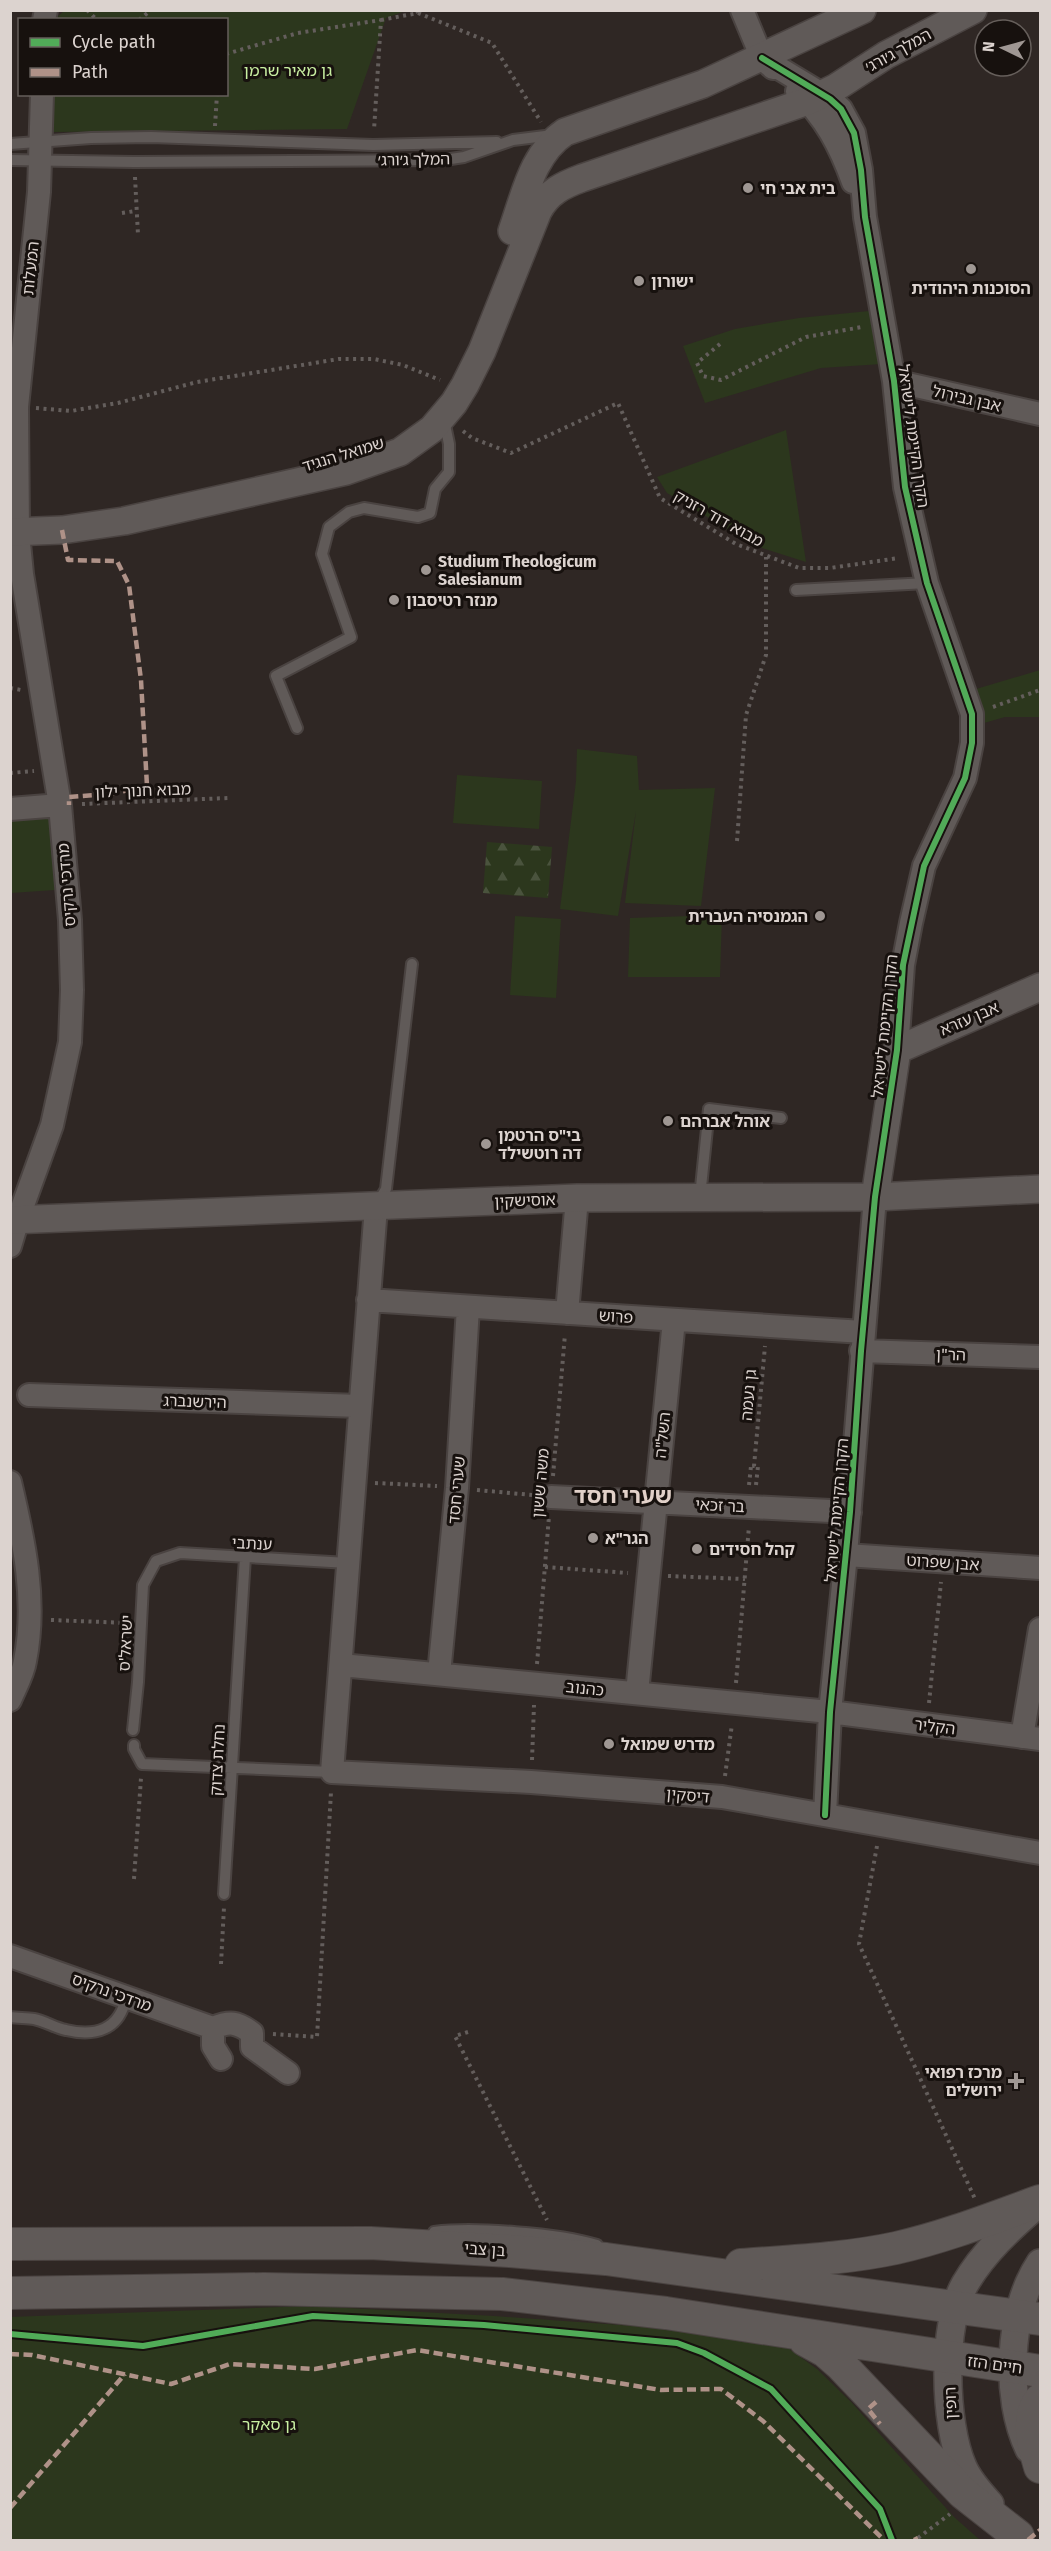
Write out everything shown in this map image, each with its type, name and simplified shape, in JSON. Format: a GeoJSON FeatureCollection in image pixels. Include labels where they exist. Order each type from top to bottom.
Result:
{"type":"FeatureCollection","features":[{"type":"Feature","properties":{"kind":"main road"},"geometry":{"type":"LineString","coordinates":[[662,2268],[863,2254],[905,2246],[1041,2202]]}},
{"type":"Feature","properties":{"kind":"main road","name":"בן צבי"},"geometry":{"type":"LineString","coordinates":[[10,2244],[370,2243],[606,2259],[955,2308]]}},
{"type":"Feature","properties":{"kind":"main road"},"geometry":{"type":"LineString","coordinates":[[10,2293],[264,2289],[502,2294],[666,2313],[949,2358]]}},
{"type":"Feature","properties":{"kind":"main road"},"geometry":{"type":"LineString","coordinates":[[955,2308],[1030,2318]]}},
{"type":"Feature","properties":{"kind":"main road"},"geometry":{"type":"LineString","coordinates":[[790,2333],[825,2351],[841,2365],[963,2493],[1020,2538]]}},
{"type":"Feature","properties":{"kind":"main road","name":"חיים הזז"},"geometry":{"type":"LineString","coordinates":[[949,2358],[1027,2369]]}},
{"type":"Feature","properties":{"kind":"main road"},"geometry":{"type":"LineString","coordinates":[[1041,2400],[1033,2416],[1032,2429],[1034,2446],[1041,2468]]}},
{"type":"Feature","properties":{"kind":"street"},"geometry":{"type":"LineString","coordinates":[[742,10],[762,58]]}},
{"type":"Feature","properties":{"kind":"street","name":"המלך ג׳ורג׳"},"geometry":{"type":"LineString","coordinates":[[558,134],[703,84],[862,10]]}},
{"type":"Feature","properties":{"kind":"street","name":"המלך ג׳ורג׳"},"geometry":{"type":"LineString","coordinates":[[554,190],[582,178],[815,97],[886,55],[973,10]]}},
{"type":"Feature","properties":{"kind":"street","name":"הקרן הקיימת לישראל"},"geometry":{"type":"LineString","coordinates":[[762,58],[815,97],[822,118],[839,145],[865,217],[894,381],[905,488],[927,583],[972,714],[972,743],[965,778],[924,866],[903,964],[897,1050],[875,1197],[850,1512],[830,1712],[825,1815]]}},
{"type":"Feature","properties":{"kind":"street","name":"המעלות"},"geometry":{"type":"LineString","coordinates":[[14,526],[17,407],[41,151],[42,96]]}},
{"type":"Feature","properties":{"kind":"street","name":"שמואל הנגיד"},"geometry":{"type":"LineString","coordinates":[[14,526],[308,465],[370,448],[394,438],[412,426],[438,400],[449,384],[480,319],[534,168],[558,134]]}},
{"type":"Feature","properties":{"kind":"street","name":"שמואל הנגיד"},"geometry":{"type":"LineString","coordinates":[[14,526],[95,526],[346,471],[400,452],[432,429],[454,403],[474,367],[538,211],[547,196],[554,190]]}},
{"type":"Feature","properties":{"kind":"street","name":"אבן גבירול"},"geometry":{"type":"LineString","coordinates":[[894,381],[1041,414]]}},
{"type":"Feature","properties":{"kind":"street","name":"מרדכי נרקיס"},"geometry":{"type":"LineString","coordinates":[[10,1246],[14,1219],[52,1125],[70,1042],[72,990],[70,920],[60,805],[14,526]]}},
{"type":"Feature","properties":{"kind":"street"},"geometry":{"type":"LineString","coordinates":[[10,809],[60,805]]}},
{"type":"Feature","properties":{"kind":"street","name":"אבן עזרא"},"geometry":{"type":"LineString","coordinates":[[897,1050],[1041,987]]}},
{"type":"Feature","properties":{"kind":"street","name":"אוסישקין"},"geometry":{"type":"LineString","coordinates":[[14,1219],[577,1198],[875,1197],[1041,1189]]}},
{"type":"Feature","properties":{"kind":"street"},"geometry":{"type":"LineString","coordinates":[[567,1313],[577,1198]]}},
{"type":"Feature","properties":{"kind":"street"},"geometry":{"type":"LineString","coordinates":[[332,1772],[376,1207]]}},
{"type":"Feature","properties":{"kind":"street","name":"פרוש"},"geometry":{"type":"LineString","coordinates":[[368,1300],[766,1327],[862,1342]]}},
{"type":"Feature","properties":{"kind":"street","name":"שערי חסד"},"geometry":{"type":"LineString","coordinates":[[439,1674],[456,1488],[468,1307]]}},
{"type":"Feature","properties":{"kind":"street","name":"השל\"ה"},"geometry":{"type":"LineString","coordinates":[[637,1693],[674,1320]]}},
{"type":"Feature","properties":{"kind":"street","name":"הר\"ן"},"geometry":{"type":"LineString","coordinates":[[862,1342],[1041,1358]]}},
{"type":"Feature","properties":{"kind":"street","name":"הירשנברג"},"geometry":{"type":"LineString","coordinates":[[29,1395],[360,1406]]}},
{"type":"Feature","properties":{"kind":"street"},"geometry":{"type":"LineString","coordinates":[[10,1482],[30,1590],[30,1619],[25,1663],[10,1700]]}},
{"type":"Feature","properties":{"kind":"street","name":"בר זכאי"},"geometry":{"type":"LineString","coordinates":[[551,1497],[850,1512]]}},
{"type":"Feature","properties":{"kind":"street","name":"אבן שפרוט"},"geometry":{"type":"LineString","coordinates":[[846,1555],[1041,1568]]}},
{"type":"Feature","properties":{"kind":"street"},"geometry":{"type":"LineString","coordinates":[[1031,1738],[1041,1629]]}},
{"type":"Feature","properties":{"kind":"street","name":"כהנוב"},"geometry":{"type":"LineString","coordinates":[[340,1665],[830,1712]]}},
{"type":"Feature","properties":{"kind":"street","name":"הקליר"},"geometry":{"type":"LineString","coordinates":[[830,1712],[1031,1738]]}},
{"type":"Feature","properties":{"kind":"street","name":"דיסקין"},"geometry":{"type":"LineString","coordinates":[[332,1772],[531,1782],[722,1797],[1041,1853]]}},
{"type":"Feature","properties":{"kind":"street","name":"מרדכי נרקיס"},"geometry":{"type":"LineString","coordinates":[[10,1956],[213,2028]]}},
{"type":"Feature","properties":{"kind":"street"},"geometry":{"type":"LineString","coordinates":[[221,2059],[213,2046],[213,2028],[229,2021],[239,2024],[252,2033],[252,2047],[288,2073]]}},
{"type":"Feature","properties":{"kind":"street","name":"רופין"},"geometry":{"type":"LineString","coordinates":[[1020,2538],[976,2489],[956,2451],[950,2426],[949,2358],[955,2308],[964,2286],[985,2256],[1041,2202]]}},
{"type":"Feature","properties":{"kind":"street"},"geometry":{"type":"LineString","coordinates":[[1041,2263],[1025,2294],[1030,2318],[1027,2369],[1014,2402],[1028,2448],[1041,2468]]}},
{"type":"Feature","properties":{"kind":"lane","name":"המלך ג׳ורג׳"},"geometry":{"type":"LineString","coordinates":[[10,160],[41,151],[134,162],[444,160],[464,158],[513,140],[558,134]]}},
{"type":"Feature","properties":{"kind":"lane"},"geometry":{"type":"LineString","coordinates":[[10,144],[41,151],[91,138],[214,139],[373,146],[513,140]]}},
{"type":"Feature","properties":{"kind":"lane"},"geometry":{"type":"LineString","coordinates":[[297,728],[276,676],[351,637],[322,554],[329,527],[349,512],[364,508],[418,517],[430,513],[435,489],[448,472],[449,444],[444,416]]}},
{"type":"Feature","properties":{"kind":"lane"},"geometry":{"type":"LineString","coordinates":[[796,590],[927,583]]}},
{"type":"Feature","properties":{"kind":"lane"},"geometry":{"type":"LineString","coordinates":[[376,1207],[386,1189],[412,964]]}},
{"type":"Feature","properties":{"kind":"lane"},"geometry":{"type":"LineString","coordinates":[[700,1198],[709,1109],[781,1118]]}},
{"type":"Feature","properties":{"kind":"lane","name":"ענתבי"},"geometry":{"type":"LineString","coordinates":[[156,1561],[180,1553],[348,1563]]}},
{"type":"Feature","properties":{"kind":"lane","name":"נחלת צדוק"},"geometry":{"type":"LineString","coordinates":[[224,1894],[245,1557]]}},
{"type":"Feature","properties":{"kind":"lane","name":"ישראל'ס"},"geometry":{"type":"LineString","coordinates":[[133,1730],[143,1585],[156,1561]]}},
{"type":"Feature","properties":{"kind":"lane"},"geometry":{"type":"LineString","coordinates":[[134,1744],[134,1749],[142,1764],[332,1772]]}},
{"type":"Feature","properties":{"kind":"lane"},"geometry":{"type":"LineString","coordinates":[[10,2017],[35,2019],[64,2030],[87,2034],[101,2032],[113,2023],[124,2009],[126,1997]]}},
{"type":"Feature","properties":{"kind":"lane"},"geometry":{"type":"LineString","coordinates":[[370,2243],[421,2234],[504,2232],[590,2242],[662,2268]]}},
{"type":"Feature","properties":{"kind":"path"},"geometry":{"type":"LineString","coordinates":[[228,53],[298,33],[417,12],[492,43],[558,134]]}},
{"type":"Feature","properties":{"kind":"path"},"geometry":{"type":"LineString","coordinates":[[373,146],[381,20]]}},
{"type":"Feature","properties":{"kind":"path"},"geometry":{"type":"LineString","coordinates":[[214,139],[217,96]]}},
{"type":"Feature","properties":{"kind":"path"},"geometry":{"type":"LineString","coordinates":[[134,162],[138,235]]}},
{"type":"Feature","properties":{"kind":"path"},"geometry":{"type":"LineString","coordinates":[[122,213],[135,211]]}},
{"type":"Feature","properties":{"kind":"path"},"geometry":{"type":"LineString","coordinates":[[720,344],[697,363],[703,376],[720,380],[806,337],[883,324]]}},
{"type":"Feature","properties":{"kind":"path"},"geometry":{"type":"LineString","coordinates":[[17,407],[71,411],[117,403],[197,382],[339,359],[374,359],[403,365],[449,384]]}},
{"type":"Feature","properties":{"kind":"path"},"geometry":{"type":"LineString","coordinates":[[736,841],[746,715],[766,655],[766,557]]}},
{"type":"Feature","properties":{"kind":"path"},"geometry":{"type":"LineString","coordinates":[[972,714],[1041,690]]}},
{"type":"Feature","properties":{"kind":"path"},"geometry":{"type":"LineString","coordinates":[[354,1482],[433,1486]]}},
{"type":"Feature","properties":{"kind":"path"},"geometry":{"type":"LineString","coordinates":[[456,1488],[551,1497]]}},
{"type":"Feature","properties":{"kind":"path"},"geometry":{"type":"LineString","coordinates":[[722,1797],[734,1703],[751,1507]]}},
{"type":"Feature","properties":{"kind":"path"},"geometry":{"type":"LineString","coordinates":[[931,1687],[942,1562]]}},
{"type":"Feature","properties":{"kind":"path"},"geometry":{"type":"LineString","coordinates":[[545,1567],[648,1575],[745,1579]]}},
{"type":"Feature","properties":{"kind":"path"},"geometry":{"type":"LineString","coordinates":[[53,1620],[141,1624]]}},
{"type":"Feature","properties":{"kind":"path"},"geometry":{"type":"LineString","coordinates":[[531,1767],[534,1703]]}},
{"type":"Feature","properties":{"kind":"path"},"geometry":{"type":"LineString","coordinates":[[134,1879],[142,1764]]}},
{"type":"Feature","properties":{"kind":"path"},"geometry":{"type":"LineString","coordinates":[[252,2033],[317,2037],[332,1772]]}},
{"type":"Feature","properties":{"kind":"path"},"geometry":{"type":"LineString","coordinates":[[880,1824],[859,1944],[967,2177],[983,2222]]}},
{"type":"Feature","properties":{"kind":"path"},"geometry":{"type":"LineString","coordinates":[[221,1965],[224,1894]]}},
{"type":"Feature","properties":{"kind":"path"},"geometry":{"type":"LineString","coordinates":[[468,2032],[456,2036],[555,2237]]}},
{"type":"Feature","properties":{"kind":"green space","name":"גן מאיר שרמן"},"geometry":{"type":"Polygon","coordinates":[[[64,11],[405,11],[386,18],[347,129],[51,132],[51,96],[228,96],[228,18],[56,18],[64,11]]]}},
{"type":"Feature","properties":{"kind":"green space"},"geometry":{"type":"Polygon","coordinates":[[[869,311],[882,364],[821,368],[705,403],[683,346],[735,329],[799,318],[869,311]]]}},
{"type":"Feature","properties":{"kind":"green space"},"geometry":{"type":"Polygon","coordinates":[[[786,430],[806,562],[756,546],[667,493],[657,477],[786,430]]]}},
{"type":"Feature","properties":{"kind":"green space"},"geometry":{"type":"Polygon","coordinates":[[[1040,670],[1040,717],[1005,717],[984,723],[976,689],[1040,670]]]}},
{"type":"Feature","properties":{"kind":"green space"},"geometry":{"type":"Polygon","coordinates":[[[577,749],[637,756],[639,790],[715,788],[701,906],[625,903],[636,811],[618,916],[560,909],[576,781],[577,749]]]}},
{"type":"Feature","properties":{"kind":"green space"},"geometry":{"type":"Polygon","coordinates":[[[457,775],[542,781],[539,829],[453,823],[457,775]]]}},
{"type":"Feature","properties":{"kind":"green space"},"geometry":{"type":"Polygon","coordinates":[[[50,813],[55,890],[11,893],[11,816],[50,813]]]}},
{"type":"Feature","properties":{"kind":"green space"},"geometry":{"type":"Polygon","coordinates":[[[487,842],[552,847],[548,898],[483,893],[487,842]]]}},
{"type":"Feature","properties":{"kind":"green space"},"geometry":{"type":"Polygon","coordinates":[[[722,915],[720,977],[628,977],[630,918],[722,915]]]}},
{"type":"Feature","properties":{"kind":"green space"},"geometry":{"type":"Polygon","coordinates":[[[515,916],[561,919],[556,998],[510,995],[515,916]]]}},
{"type":"Feature","properties":{"kind":"green space","name":"גן סאקר"},"geometry":{"type":"Polygon","coordinates":[[[311,2306],[704,2331],[785,2346],[817,2369],[852,2403],[954,2517],[980,2540],[11,2540],[10,2317],[311,2306]]]}},
{"type":"Feature","properties":{"kind":"marked path"},"geometry":{"type":"LineString","coordinates":[[62,530],[68,560],[117,561],[129,585],[141,680],[147,786],[110,794],[69,797],[69,805]]}},
{"type":"Feature","properties":{"kind":"marked path"},"geometry":{"type":"LineString","coordinates":[[10,2354],[32,2355],[171,2384],[230,2364],[315,2369],[417,2350],[661,2390],[721,2389],[763,2421],[884,2540]]}},
{"type":"Feature","properties":{"kind":"marked path"},"geometry":{"type":"LineString","coordinates":[[10,2508],[125,2374]]}},
{"type":"Feature","properties":{"kind":"marked path"},"geometry":{"type":"LineString","coordinates":[[876,2402],[868,2409],[880,2424]]}},
{"type":"Feature","properties":{"kind":"marked path"},"geometry":{"type":"LineString","coordinates":[[1028,2540],[1040,2530]]}},
{"type":"Feature","properties":{"kind":"marked path"},"geometry":{"type":"LineString","coordinates":[[914,2540],[918,2538]]}},
{"type":"Feature","properties":{"kind":"cycle path"},"geometry":{"type":"LineString","coordinates":[[762,58],[830,99],[841,109],[854,133],[861,170],[865,217],[894,381],[905,487],[927,583],[972,714],[972,743],[965,778],[924,866],[903,965],[897,1050],[875,1197],[850,1512],[830,1712],[825,1815]]}},
{"type":"Feature","properties":{"kind":"cycle path"},"geometry":{"type":"LineString","coordinates":[[10,2334],[143,2346],[313,2316],[484,2325],[677,2343],[704,2353],[771,2389],[880,2509],[892,2540]]}},
{"type":"Feature","properties":{"kind":"place","name":"בית אבי חי"},"geometry":{"type":"Point","coordinates":[748,188]}},
{"type":"Feature","properties":{"kind":"place","name":"הסוכנות היהודית"},"geometry":{"type":"Point","coordinates":[971,269]}},
{"type":"Feature","properties":{"kind":"place","name":"ישורון"},"geometry":{"type":"Point","coordinates":[639,281]}},
{"type":"Feature","properties":{"kind":"place","name":"Studium Theologicum Salesianum"},"geometry":{"type":"Point","coordinates":[426,570]}},
{"type":"Feature","properties":{"kind":"place","name":"מנזר רטיסבון"},"geometry":{"type":"Point","coordinates":[394,600]}},
{"type":"Feature","properties":{"kind":"place","name":"הגמנסיה העברית"},"geometry":{"type":"Point","coordinates":[820,916]}},
{"type":"Feature","properties":{"kind":"place","name":"אוהל אברהם"},"geometry":{"type":"Point","coordinates":[668,1121]}},
{"type":"Feature","properties":{"kind":"place","name":"בי\"ס הרטמן דה רוטשילד"},"geometry":{"type":"Point","coordinates":[486,1144]}},
{"type":"Feature","properties":{"kind":"place","name":"הגר\"א"},"geometry":{"type":"Point","coordinates":[593,1538]}},
{"type":"Feature","properties":{"kind":"place","name":"קהל חסידים"},"geometry":{"type":"Point","coordinates":[697,1549]}},
{"type":"Feature","properties":{"kind":"place","name":"מדרש שמואל"},"geometry":{"type":"Point","coordinates":[609,1744]}},
{"type":"Feature","properties":{"kind":"place","name":"מרכז רפואי ירושלים"},"geometry":{"type":"Point","coordinates":[1016,2081]}},
{"type":"Feature","properties":{"kind":"district","name":"שערי חסד"},"geometry":{"type":"Point","coordinates":[623,1495]}}]}
